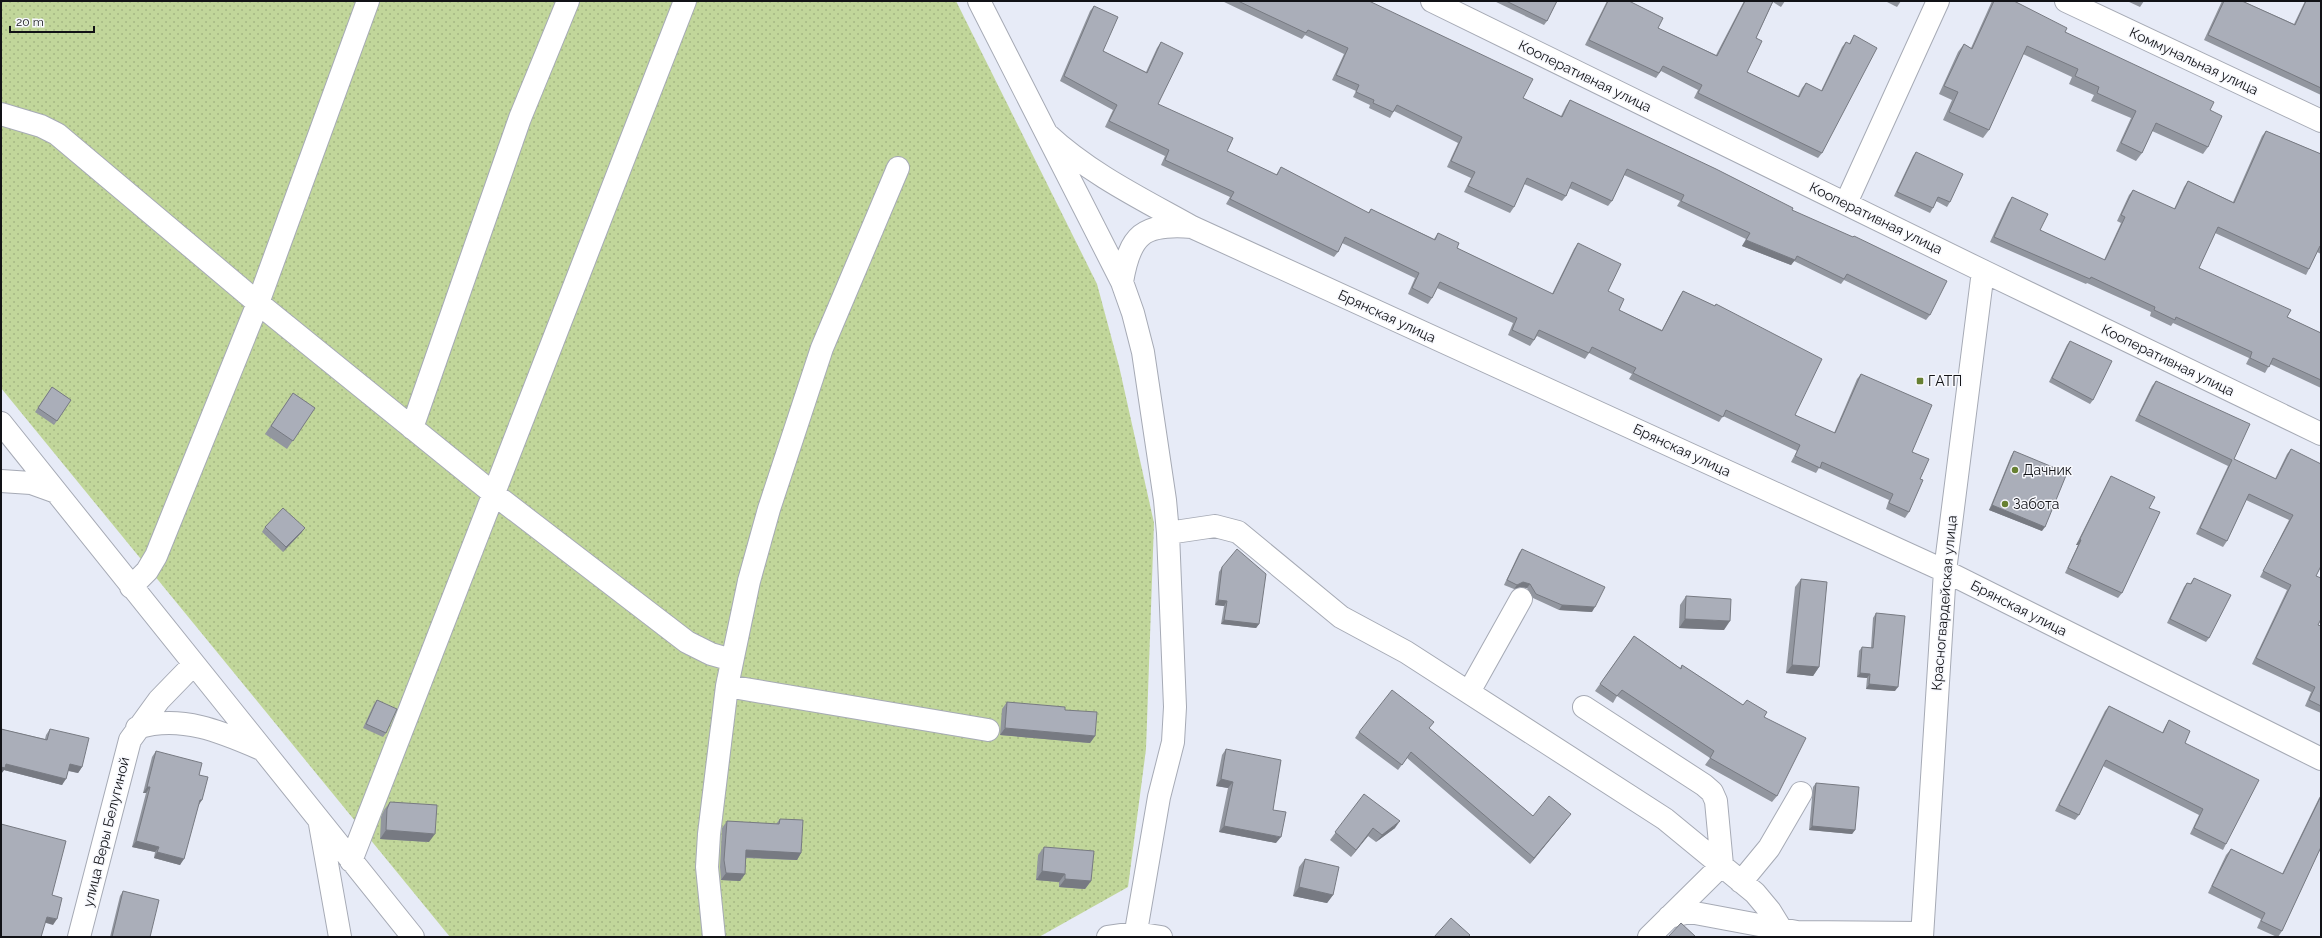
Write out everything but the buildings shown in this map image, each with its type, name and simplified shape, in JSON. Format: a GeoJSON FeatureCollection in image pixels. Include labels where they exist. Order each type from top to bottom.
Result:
{"type":"FeatureCollection","features":[{"type":"Feature","properties":{"kind":"street"},"geometry":{"type":"LineString","coordinates":[[131,587],[147,571],[156,556],[258,303],[368,1]]}},
{"type":"Feature","properties":{"kind":"street"},"geometry":{"type":"LineString","coordinates":[[412,428],[520,118],[568,1]]}},
{"type":"Feature","properties":{"kind":"street"},"geometry":{"type":"LineString","coordinates":[[351,861],[685,1]]}},
{"type":"Feature","properties":{"kind":"street"},"geometry":{"type":"LineString","coordinates":[[979,1],[1122,282],[1133,313],[1143,352],[1168,533],[1175,725],[1173,742],[1159,797],[1135,935]]}},
{"type":"Feature","properties":{"kind":"street","name":"Кооперативная улица"},"geometry":{"type":"LineString","coordinates":[[1432,1],[1983,271],[2321,434]]}},
{"type":"Feature","properties":{"kind":"street"},"geometry":{"type":"LineString","coordinates":[[1846,203],[1938,1]]}},
{"type":"Feature","properties":{"kind":"street","name":"Коммунальная улица"},"geometry":{"type":"LineString","coordinates":[[2066,1],[2321,121]]}},
{"type":"Feature","properties":{"kind":"street"},"geometry":{"type":"LineString","coordinates":[[1,114],[41,126],[58,134],[258,303],[494,494],[687,642],[711,654],[732,660]]}},
{"type":"Feature","properties":{"kind":"street","name":"Брянская улица"},"geometry":{"type":"LineString","coordinates":[[1048,134],[1070,155],[1099,174],[1192,227],[1945,571],[2321,760]]}},
{"type":"Feature","properties":{"kind":"street"},"geometry":{"type":"LineString","coordinates":[[714,937],[707,867],[727,686],[749,581],[799,414],[822,348],[898,168]]}},
{"type":"Feature","properties":{"kind":"street"},"geometry":{"type":"LineString","coordinates":[[1122,282],[1129,250],[1134,241],[1152,229],[1166,227],[1192,227]]}},
{"type":"Feature","properties":{"kind":"street","name":"Красногвардейская улица"},"geometry":{"type":"LineString","coordinates":[[1922,935],[1945,571],[1983,271]]}},
{"type":"Feature","properties":{"kind":"street"},"geometry":{"type":"LineString","coordinates":[[1,423],[193,665],[413,937]]}},
{"type":"Feature","properties":{"kind":"street"},"geometry":{"type":"LineString","coordinates":[[1,481],[30,483],[56,492]]}},
{"type":"Feature","properties":{"kind":"street"},"geometry":{"type":"LineString","coordinates":[[1168,533],[1215,526],[1238,532],[1341,617],[1406,652],[1636,798],[1665,819],[1722,865],[1760,899],[1782,935]]}},
{"type":"Feature","properties":{"kind":"street"},"geometry":{"type":"LineString","coordinates":[[1469,692],[1521,599]]}},
{"type":"Feature","properties":{"kind":"street","name":"улица Веры Белугиной"},"geometry":{"type":"LineString","coordinates":[[79,937],[126,752],[137,728],[160,700],[193,665]]}},
{"type":"Feature","properties":{"kind":"street"},"geometry":{"type":"LineString","coordinates":[[727,686],[988,730]]}},
{"type":"Feature","properties":{"kind":"street"},"geometry":{"type":"LineString","coordinates":[[1584,707],[1704,785],[1712,792],[1716,801],[1722,865]]}},
{"type":"Feature","properties":{"kind":"street"},"geometry":{"type":"LineString","coordinates":[[137,728],[160,722],[198,726],[230,736],[264,751]]}},
{"type":"Feature","properties":{"kind":"street"},"geometry":{"type":"LineString","coordinates":[[1742,882],[1769,848],[1801,793]]}},
{"type":"Feature","properties":{"kind":"street"},"geometry":{"type":"LineString","coordinates":[[320,822],[340,937]]}},
{"type":"Feature","properties":{"kind":"street"},"geometry":{"type":"LineString","coordinates":[[1649,937],[1722,865]]}},
{"type":"Feature","properties":{"kind":"street"},"geometry":{"type":"LineString","coordinates":[[1669,917],[1685,913],[1695,913],[1782,935],[1816,933],[1922,935]]}},
{"type":"Feature","properties":{"kind":"street"},"geometry":{"type":"LineString","coordinates":[[1108,937],[1135,935],[1161,937]]}},
{"type":"Feature","properties":{"kind":"green space"},"geometry":{"type":"Polygon","coordinates":[[[1,1],[956,1],[1097,284],[1119,366],[1154,523],[1146,749],[1128,887],[1039,937],[450,937],[1,388],[1,1]]]}},
{"type":"Feature","properties":{"kind":"place","name":"ГАТП"},"geometry":{"type":"Point","coordinates":[1920,381]}},
{"type":"Feature","properties":{"kind":"place","name":"Дачник"},"geometry":{"type":"Point","coordinates":[2015,470]}},
{"type":"Feature","properties":{"kind":"place","name":"Забота"},"geometry":{"type":"Point","coordinates":[2005,504]}}]}
